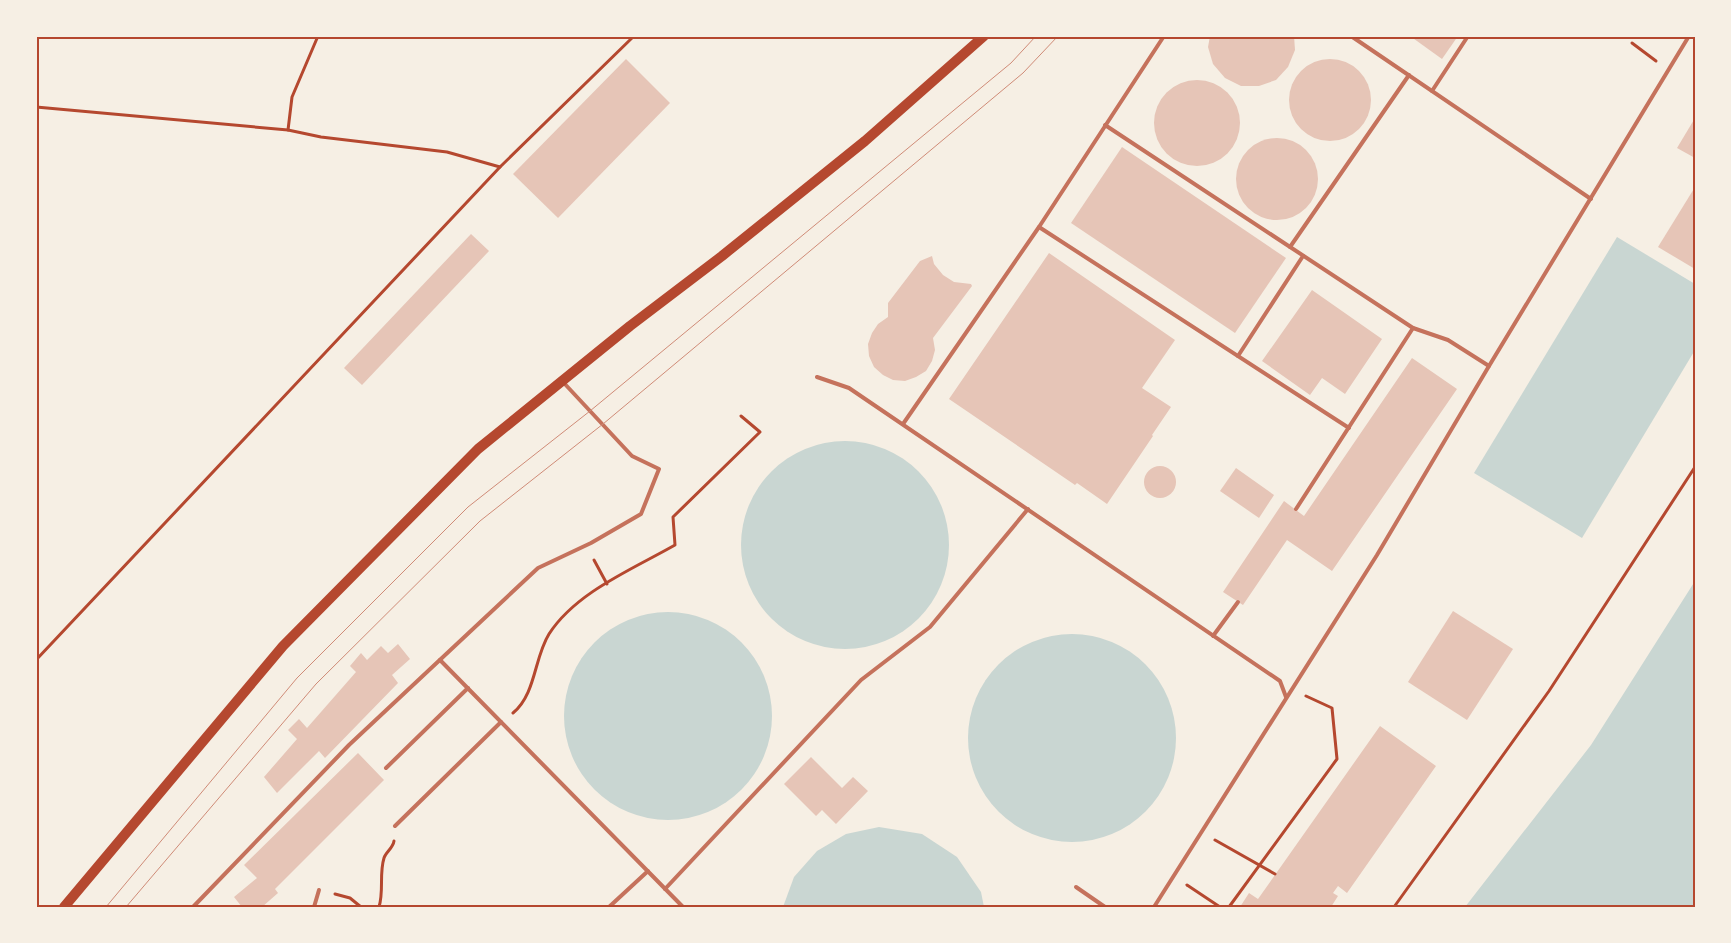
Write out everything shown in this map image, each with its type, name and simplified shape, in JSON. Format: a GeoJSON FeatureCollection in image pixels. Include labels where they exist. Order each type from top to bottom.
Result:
{"type":"FeatureCollection","features":[{"type":"Feature","properties":{"kind":"main road"},"geometry":{"type":"LineString","coordinates":[[64,907],[283,646],[478,449],[630,326],[722,256],[865,142],[984,36]]}},
{"type":"Feature","properties":{"kind":"lane"},"geometry":{"type":"LineString","coordinates":[[903,424],[1039,227],[1164,36]]}},
{"type":"Feature","properties":{"kind":"lane"},"geometry":{"type":"LineString","coordinates":[[1351,36],[1591,199]]}},
{"type":"Feature","properties":{"kind":"lane"},"geometry":{"type":"LineString","coordinates":[[1432,91],[1468,36]]}},
{"type":"Feature","properties":{"kind":"lane"},"geometry":{"type":"LineString","coordinates":[[1154,907],[1377,555],[1689,36]]}},
{"type":"Feature","properties":{"kind":"lane"},"geometry":{"type":"LineString","coordinates":[[1290,247],[1409,76]]}},
{"type":"Feature","properties":{"kind":"lane"},"geometry":{"type":"LineString","coordinates":[[1105,125],[1413,328],[1448,340],[1490,366]]}},
{"type":"Feature","properties":{"kind":"lane"},"geometry":{"type":"LineString","coordinates":[[1039,227],[1349,428]]}},
{"type":"Feature","properties":{"kind":"lane"},"geometry":{"type":"LineString","coordinates":[[1238,356],[1304,256]]}},
{"type":"Feature","properties":{"kind":"lane"},"geometry":{"type":"LineString","coordinates":[[1296,509],[1413,328]]}},
{"type":"Feature","properties":{"kind":"lane"},"geometry":{"type":"LineString","coordinates":[[817,377],[849,388],[1028,509],[1280,681],[1286,697]]}},
{"type":"Feature","properties":{"kind":"lane"},"geometry":{"type":"LineString","coordinates":[[193,907],[349,745],[538,568],[586,545],[641,514],[659,469],[632,456],[561,381]]}},
{"type":"Feature","properties":{"kind":"lane"},"geometry":{"type":"LineString","coordinates":[[665,889],[861,680],[930,627],[1028,509]]}},
{"type":"Feature","properties":{"kind":"lane"},"geometry":{"type":"LineString","coordinates":[[1214,636],[1238,602]]}},
{"type":"Feature","properties":{"kind":"lane"},"geometry":{"type":"LineString","coordinates":[[440,660],[683,907]]}},
{"type":"Feature","properties":{"kind":"lane"},"geometry":{"type":"LineString","coordinates":[[386,768],[468,688]]}},
{"type":"Feature","properties":{"kind":"lane"},"geometry":{"type":"LineString","coordinates":[[395,826],[500,722]]}},
{"type":"Feature","properties":{"kind":"lane"},"geometry":{"type":"LineString","coordinates":[[609,907],[648,871]]}},
{"type":"Feature","properties":{"kind":"lane"},"geometry":{"type":"LineString","coordinates":[[1076,887],[1105,907]]}},
{"type":"Feature","properties":{"kind":"lane"},"geometry":{"type":"LineString","coordinates":[[314,907],[319,890]]}},
{"type":"Feature","properties":{"kind":"path"},"geometry":{"type":"LineString","coordinates":[[288,130],[292,97],[318,36]]}},
{"type":"Feature","properties":{"kind":"path"},"geometry":{"type":"LineString","coordinates":[[36,660],[500,167],[634,36]]}},
{"type":"Feature","properties":{"kind":"path"},"geometry":{"type":"LineString","coordinates":[[1632,43],[1668,71]]}},
{"type":"Feature","properties":{"kind":"path"},"geometry":{"type":"LineString","coordinates":[[36,107],[288,130],[321,137],[447,152],[500,167]]}},
{"type":"Feature","properties":{"kind":"path"},"geometry":{"type":"LineString","coordinates":[[500,722],[518,708],[526,695],[548,636],[560,618],[576,603],[675,545],[673,516],[760,432],[742,416]]}},
{"type":"Feature","properties":{"kind":"path"},"geometry":{"type":"LineString","coordinates":[[1394,907],[1549,691],[1695,467]]}},
{"type":"Feature","properties":{"kind":"path"},"geometry":{"type":"LineString","coordinates":[[586,545],[607,584]]}},
{"type":"Feature","properties":{"kind":"path"},"geometry":{"type":"LineString","coordinates":[[1229,907],[1337,759],[1332,708],[1292,689]]}},
{"type":"Feature","properties":{"kind":"path"},"geometry":{"type":"LineString","coordinates":[[379,907],[382,899],[384,857],[393,845],[395,826]]}},
{"type":"Feature","properties":{"kind":"path"},"geometry":{"type":"LineString","coordinates":[[1234,851],[1275,874]]}},
{"type":"Feature","properties":{"kind":"path"},"geometry":{"type":"LineString","coordinates":[[1193,889],[1220,907]]}},
{"type":"Feature","properties":{"kind":"path"},"geometry":{"type":"LineString","coordinates":[[319,890],[350,898],[361,907]]}},
{"type":"Feature","properties":{"kind":"shaded area"},"geometry":{"type":"Polygon","coordinates":[[[1617,237],[1695,284],[1695,350],[1582,538],[1474,473],[1617,237]]]}},
{"type":"Feature","properties":{"kind":"shaded area"},"geometry":{"type":"Polygon","coordinates":[[[845,441],[865,443],[894,453],[911,465],[925,479],[941,505],[947,525],[949,545],[947,565],[937,594],[925,611],[911,625],[885,641],[865,647],[845,649],[825,647],[796,637],[779,625],[765,611],[749,585],[743,565],[741,545],[743,525],[753,496],[765,479],[779,465],[805,449],[825,443],[845,441]]]}},
{"type":"Feature","properties":{"kind":"shaded area"},"geometry":{"type":"Polygon","coordinates":[[[1695,581],[1695,907],[1465,907],[1591,745],[1695,581]]]}},
{"type":"Feature","properties":{"kind":"shaded area"},"geometry":{"type":"Polygon","coordinates":[[[668,612],[688,614],[717,624],[734,636],[748,650],[764,676],[770,696],[772,716],[770,736],[760,765],[748,782],[734,796],[708,812],[688,818],[668,820],[648,818],[619,808],[602,796],[588,782],[572,756],[566,736],[564,716],[566,696],[576,667],[588,650],[602,636],[628,620],[648,614],[668,612]]]}},
{"type":"Feature","properties":{"kind":"shaded area"},"geometry":{"type":"Polygon","coordinates":[[[1062,634],[1082,634],[1102,638],[1121,646],[1146,664],[1159,680],[1168,698],[1176,728],[1172,768],[1168,778],[1159,796],[1146,812],[1130,825],[1102,838],[1082,842],[1062,842],[1042,838],[1023,830],[1006,819],[991,804],[980,787],[972,768],[968,748],[968,728],[972,708],[980,689],[991,672],[1006,657],[1023,646],[1042,638],[1062,634]]]}},
{"type":"Feature","properties":{"kind":"shaded area"},"geometry":{"type":"Polygon","coordinates":[[[879,827],[922,834],[957,857],[981,892],[984,907],[783,907],[794,877],[817,851],[846,834],[879,827]]]}},
{"type":"Feature","properties":{"kind":"building"},"geometry":{"type":"Polygon","coordinates":[[[1210,36],[1294,36],[1295,50],[1288,67],[1276,80],[1259,86],[1241,86],[1225,78],[1213,64],[1208,47],[1210,36]]]}},
{"type":"Feature","properties":{"kind":"building"},"geometry":{"type":"Polygon","coordinates":[[[1410,36],[1458,36],[1442,59],[1410,36]]]}},
{"type":"Feature","properties":{"kind":"building"},"geometry":{"type":"Polygon","coordinates":[[[626,59],[670,103],[558,218],[513,174],[626,59]]]}},
{"type":"Feature","properties":{"kind":"building"},"geometry":{"type":"Polygon","coordinates":[[[1322,59],[1338,59],[1353,66],[1364,77],[1371,92],[1368,116],[1359,129],[1338,141],[1322,141],[1307,134],[1296,123],[1289,108],[1289,92],[1296,77],[1307,66],[1322,59]]]}},
{"type":"Feature","properties":{"kind":"building"},"geometry":{"type":"Polygon","coordinates":[[[1197,80],[1214,83],[1228,92],[1237,106],[1240,123],[1237,140],[1228,154],[1214,163],[1197,166],[1180,163],[1166,154],[1157,140],[1154,123],[1157,106],[1166,92],[1180,83],[1197,80]]]}},
{"type":"Feature","properties":{"kind":"building"},"geometry":{"type":"Polygon","coordinates":[[[1695,118],[1695,158],[1677,148],[1695,118]]]}},
{"type":"Feature","properties":{"kind":"building"},"geometry":{"type":"Polygon","coordinates":[[[1277,138],[1293,141],[1306,150],[1315,163],[1318,179],[1315,195],[1306,208],[1293,217],[1277,220],[1261,217],[1248,208],[1239,195],[1236,179],[1239,163],[1248,150],[1261,141],[1277,138]]]}},
{"type":"Feature","properties":{"kind":"building"},"geometry":{"type":"Polygon","coordinates":[[[1122,147],[1286,258],[1235,333],[1071,223],[1122,147]]]}},
{"type":"Feature","properties":{"kind":"building"},"geometry":{"type":"Polygon","coordinates":[[[1695,187],[1695,269],[1658,247],[1695,187]]]}},
{"type":"Feature","properties":{"kind":"building"},"geometry":{"type":"Polygon","coordinates":[[[471,234],[489,251],[362,385],[344,368],[471,234]]]}},
{"type":"Feature","properties":{"kind":"building"},"geometry":{"type":"Polygon","coordinates":[[[1049,253],[1175,340],[1142,388],[1171,407],[1107,504],[1077,483],[1075,485],[949,399],[1049,253]]]}},
{"type":"Feature","properties":{"kind":"building"},"geometry":{"type":"Polygon","coordinates":[[[932,256],[934,264],[943,275],[954,282],[971,284],[972,286],[933,338],[935,350],[932,361],[926,371],[905,381],[893,380],[883,375],[874,367],[869,356],[868,344],[878,324],[888,317],[888,303],[920,261],[932,256]]]}},
{"type":"Feature","properties":{"kind":"building"},"geometry":{"type":"Polygon","coordinates":[[[1312,290],[1382,339],[1345,394],[1322,378],[1310,395],[1262,361],[1312,290]]]}},
{"type":"Feature","properties":{"kind":"building"},"geometry":{"type":"Polygon","coordinates":[[[1412,358],[1457,389],[1332,571],[1287,540],[1243,605],[1223,592],[1284,501],[1304,516],[1412,358]]]}},
{"type":"Feature","properties":{"kind":"building"},"geometry":{"type":"Polygon","coordinates":[[[1160,466],[1171,471],[1176,482],[1171,493],[1160,498],[1149,493],[1144,482],[1149,471],[1160,466]]]}},
{"type":"Feature","properties":{"kind":"building"},"geometry":{"type":"Polygon","coordinates":[[[1236,468],[1274,495],[1259,518],[1220,491],[1236,468]]]}},
{"type":"Feature","properties":{"kind":"building"},"geometry":{"type":"Polygon","coordinates":[[[1453,611],[1513,649],[1467,720],[1408,682],[1453,611]]]}},
{"type":"Feature","properties":{"kind":"building"},"geometry":{"type":"Polygon","coordinates":[[[398,644],[410,659],[392,675],[398,683],[325,758],[319,751],[277,793],[264,777],[297,739],[288,730],[299,719],[307,728],[356,672],[350,666],[361,653],[367,660],[381,646],[388,653],[398,644]]]}},
{"type":"Feature","properties":{"kind":"building"},"geometry":{"type":"Polygon","coordinates":[[[1380,726],[1436,766],[1347,893],[1338,886],[1333,893],[1338,896],[1331,907],[1240,907],[1249,893],[1258,899],[1380,726]]]}},
{"type":"Feature","properties":{"kind":"building"},"geometry":{"type":"Polygon","coordinates":[[[358,753],[384,780],[275,889],[278,893],[262,907],[242,907],[234,897],[257,878],[244,865],[358,753]]]}},
{"type":"Feature","properties":{"kind":"building"},"geometry":{"type":"Polygon","coordinates":[[[811,757],[842,788],[853,777],[868,791],[836,824],[822,810],[816,816],[784,784],[811,757]]]}},
{"type":"Feature","properties":{"kind":"tram line"},"geometry":{"type":"LineString","coordinates":[[106,907],[297,678],[468,507],[590,411],[1011,63],[1036,36]]}},
{"type":"Feature","properties":{"kind":"tram line"},"geometry":{"type":"LineString","coordinates":[[126,907],[316,684],[480,521],[603,424],[1023,73],[1058,36]]}}]}
